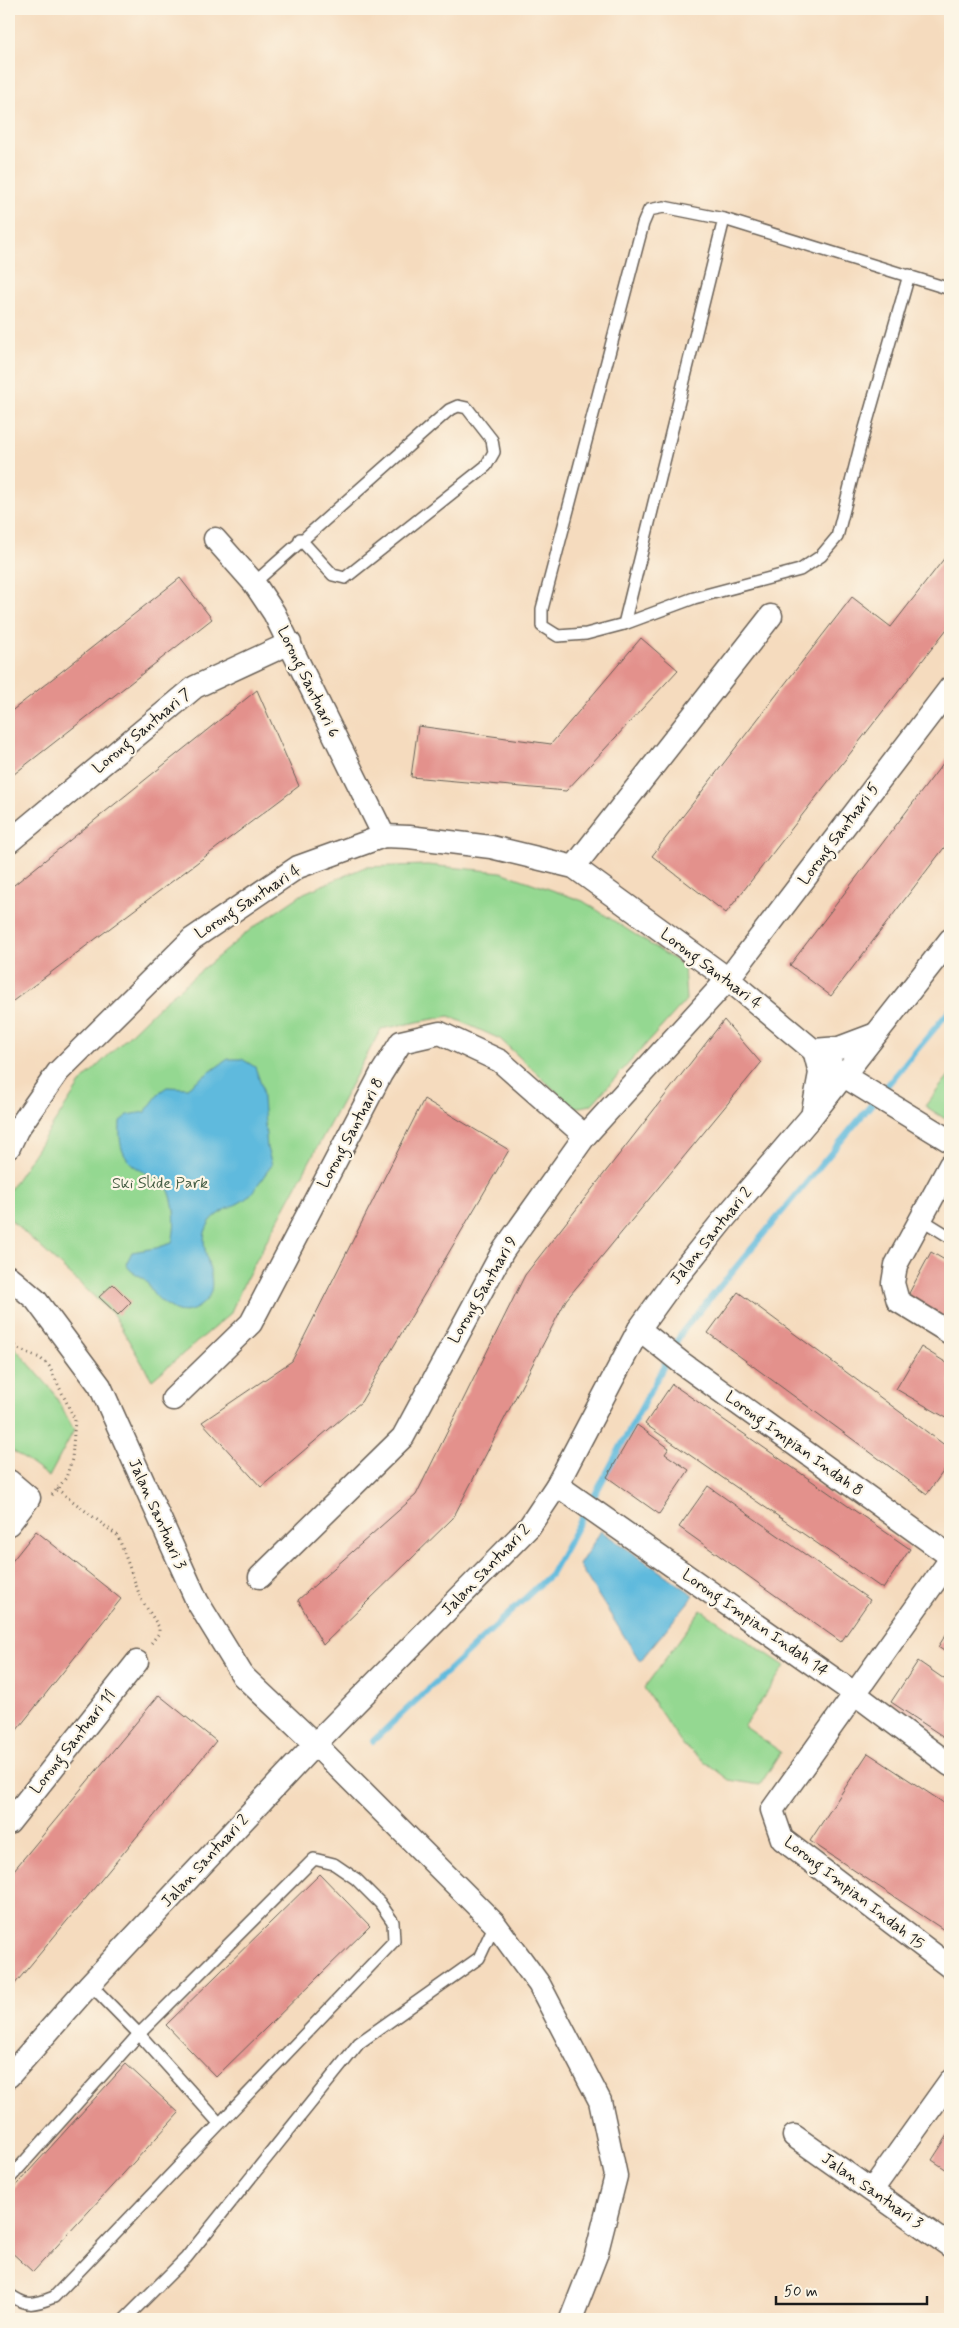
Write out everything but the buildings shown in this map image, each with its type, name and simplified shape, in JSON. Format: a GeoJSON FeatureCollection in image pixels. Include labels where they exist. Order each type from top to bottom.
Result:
{"type":"FeatureCollection","features":[{"type":"Feature","properties":{"kind":"street","name":"Lorong Santuari 6"},"geometry":{"type":"LineString","coordinates":[[215,539],[254,583],[274,613],[384,836]]}},
{"type":"Feature","properties":{"kind":"street"},"geometry":{"type":"LineString","coordinates":[[574,867],[771,616]]}},
{"type":"Feature","properties":{"kind":"street","name":"Lorong Santuari 7"},"geometry":{"type":"LineString","coordinates":[[9,842],[196,687],[290,643]]}},
{"type":"Feature","properties":{"kind":"street","name":"Lorong Santuari 5"},"geometry":{"type":"LineString","coordinates":[[728,979],[950,688]]}},
{"type":"Feature","properties":{"kind":"street","name":"Lorong Santuari 4"},"geometry":{"type":"LineString","coordinates":[[9,1147],[17,1130],[58,1072],[192,939],[298,867],[384,836],[409,837],[492,847],[574,867],[728,979],[844,1076],[950,1141]]}},
{"type":"Feature","properties":{"kind":"street","name":"Jalan Santuari 2"},"geometry":{"type":"LineString","coordinates":[[9,2076],[90,1984],[315,1744],[529,1527],[564,1489],[670,1286],[844,1076],[950,940]]}},
{"type":"Feature","properties":{"kind":"street","name":"Lorong Santuari 9"},"geometry":{"type":"LineString","coordinates":[[260,1577],[403,1437],[503,1251],[585,1136],[728,979]]}},
{"type":"Feature","properties":{"kind":"street","name":"Lorong Santuari 8"},"geometry":{"type":"LineString","coordinates":[[173,1399],[251,1323],[381,1074],[402,1042],[440,1033],[500,1061],[585,1136]]}},
{"type":"Feature","properties":{"kind":"street"},"geometry":{"type":"LineString","coordinates":[[812,1115],[820,1073],[814,1050],[839,1048],[877,1033]]}},
{"type":"Feature","properties":{"kind":"street"},"geometry":{"type":"LineString","coordinates":[[950,1165],[896,1265],[894,1283],[898,1301],[950,1333]]}},
{"type":"Feature","properties":{"kind":"street","name":"Jalan Santuari 3"},"geometry":{"type":"LineString","coordinates":[[9,1277],[36,1300],[100,1386],[196,1602],[243,1676],[315,1744],[495,1924],[539,1984],[600,2101],[616,2176],[596,2255],[571,2319]]}},
{"type":"Feature","properties":{"kind":"street","name":"Lorong Impian Indah 8"},"geometry":{"type":"LineString","coordinates":[[646,1334],[683,1364],[950,1558]]}},
{"type":"Feature","properties":{"kind":"street"},"geometry":{"type":"LineString","coordinates":[[9,1482],[29,1498],[9,1524]]}},
{"type":"Feature","properties":{"kind":"street","name":"Lorong Impian Indah 14"},"geometry":{"type":"LineString","coordinates":[[564,1489],[854,1693],[950,1765]]}},
{"type":"Feature","properties":{"kind":"street"},"geometry":{"type":"LineString","coordinates":[[854,1693],[950,1558]]}},
{"type":"Feature","properties":{"kind":"street","name":"Lorong Santuari 11"},"geometry":{"type":"LineString","coordinates":[[9,1823],[137,1662]]}},
{"type":"Feature","properties":{"kind":"street","name":"Lorong Impian Indah 15"},"geometry":{"type":"LineString","coordinates":[[854,1693],[772,1810],[782,1839],[950,1967]]}},
{"type":"Feature","properties":{"kind":"street"},"geometry":{"type":"LineString","coordinates":[[872,2190],[950,2081]]}},
{"type":"Feature","properties":{"kind":"street","name":"Jalan Santuari 3"},"geometry":{"type":"LineString","coordinates":[[794,2136],[950,2246]]}},
{"type":"Feature","properties":{"kind":"lane"},"geometry":{"type":"LineString","coordinates":[[909,275],[862,439],[837,537],[822,556],[800,570],[694,598],[624,624],[586,634],[558,636],[542,626],[542,609],[643,224],[650,210],[664,207],[724,219],[909,275],[950,288]]}},
{"type":"Feature","properties":{"kind":"lane"},"geometry":{"type":"LineString","coordinates":[[624,624],[724,219]]}},
{"type":"Feature","properties":{"kind":"lane"},"geometry":{"type":"LineString","coordinates":[[254,583],[300,539],[449,410],[458,406],[467,408],[492,440],[494,452],[486,466],[345,578],[333,575],[300,539]]}},
{"type":"Feature","properties":{"kind":"lane"},"geometry":{"type":"LineString","coordinates":[[921,1219],[950,1237]]}},
{"type":"Feature","properties":{"kind":"lane"},"geometry":{"type":"LineString","coordinates":[[9,2179],[139,2034],[314,1859],[334,1864],[356,1879],[380,1903],[393,1922],[394,1942],[54,2297],[36,2304],[19,2302],[9,2294]]}},
{"type":"Feature","properties":{"kind":"lane"},"geometry":{"type":"LineString","coordinates":[[125,2319],[186,2258],[359,2043],[479,1958],[495,1924]]}},
{"type":"Feature","properties":{"kind":"lane"},"geometry":{"type":"LineString","coordinates":[[90,1984],[139,2034],[219,2123]]}},
{"type":"Feature","properties":{"kind":"path"},"geometry":{"type":"LineString","coordinates":[[9,1338],[18,1349],[40,1358],[49,1366],[75,1420],[72,1459],[66,1478],[52,1495],[29,1498]]}},
{"type":"Feature","properties":{"kind":"path"},"geometry":{"type":"LineString","coordinates":[[57,1488],[118,1536],[141,1599],[159,1627],[159,1632],[137,1662]]}},
{"type":"Feature","properties":{"kind":"green space","name":"Ski Slide Park"},"geometry":{"type":"Polygon","coordinates":[[[427,865],[501,872],[583,901],[684,966],[686,1000],[591,1105],[574,1108],[500,1039],[449,1016],[381,1029],[244,1283],[230,1314],[152,1380],[113,1314],[9,1218],[9,1191],[82,1081],[159,1006],[251,929],[304,893],[365,867],[427,865]]]}},
{"type":"Feature","properties":{"kind":"green space"},"geometry":{"type":"Polygon","coordinates":[[[950,1074],[950,1122],[925,1106],[950,1074]]]}},
{"type":"Feature","properties":{"kind":"green space"},"geometry":{"type":"Polygon","coordinates":[[[9,1341],[52,1390],[74,1430],[49,1477],[9,1448],[9,1341]]]}},
{"type":"Feature","properties":{"kind":"green space"},"geometry":{"type":"Polygon","coordinates":[[[701,1610],[785,1666],[744,1726],[781,1752],[760,1785],[729,1780],[683,1745],[644,1688],[701,1610]]]}},
{"type":"Feature","properties":{"kind":"water"},"geometry":{"type":"Polygon","coordinates":[[[228,1059],[242,1059],[255,1067],[262,1087],[267,1148],[272,1165],[249,1196],[220,1212],[207,1227],[204,1237],[212,1280],[211,1290],[207,1300],[197,1308],[180,1312],[160,1300],[144,1279],[132,1271],[126,1264],[132,1252],[172,1243],[175,1218],[171,1195],[164,1180],[138,1168],[131,1163],[123,1152],[120,1138],[120,1121],[128,1115],[145,1112],[161,1091],[167,1087],[187,1088],[228,1059]]]}},
{"type":"Feature","properties":{"kind":"water"},"geometry":{"type":"Polygon","coordinates":[[[601,1531],[694,1595],[640,1661],[579,1565],[601,1531]]]}},
{"type":"Feature","properties":{"kind":"waterway"},"geometry":{"type":"LineString","coordinates":[[591,1502],[682,1332],[950,1010]]}},
{"type":"Feature","properties":{"kind":"waterway"},"geometry":{"type":"LineString","coordinates":[[373,1741],[551,1574],[586,1511]]}}]}
